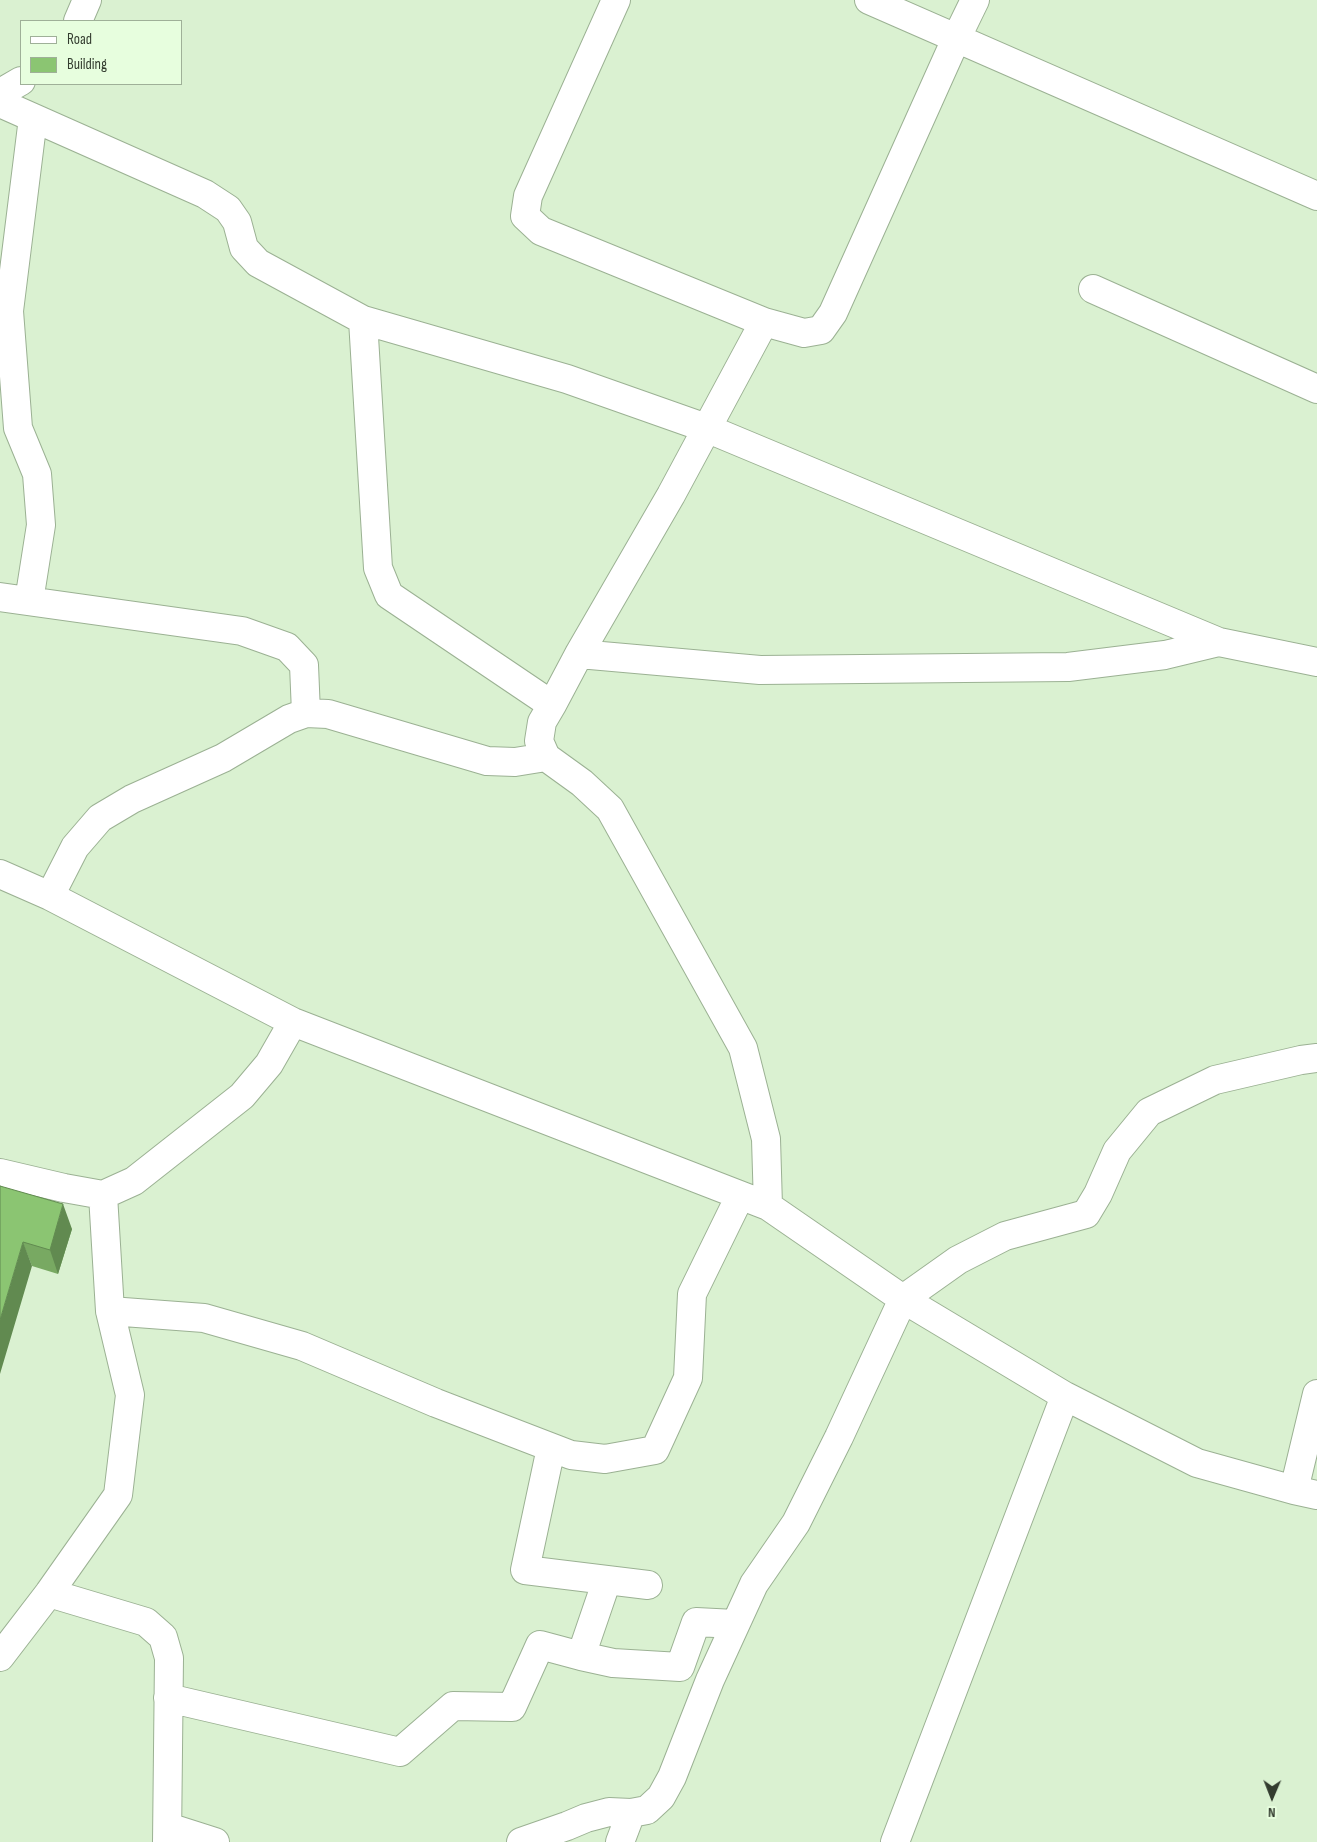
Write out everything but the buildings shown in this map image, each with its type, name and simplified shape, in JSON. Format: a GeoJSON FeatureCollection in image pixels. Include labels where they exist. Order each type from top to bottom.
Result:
{"type":"FeatureCollection","features":[{"type":"Feature","properties":{"kind":"street"},"geometry":{"type":"LineString","coordinates":[[78,20],[87,0]]}},
{"type":"Feature","properties":{"kind":"street"},"geometry":{"type":"LineString","coordinates":[[616,0],[528,196],[524,216],[541,232],[764,322],[804,333],[821,330],[833,313],[975,0]]}},
{"type":"Feature","properties":{"kind":"street"},"geometry":{"type":"LineString","coordinates":[[869,0],[1317,196]]}},
{"type":"Feature","properties":{"kind":"street"},"geometry":{"type":"LineString","coordinates":[[0,93],[20,82]]}},
{"type":"Feature","properties":{"kind":"street"},"geometry":{"type":"LineString","coordinates":[[0,103],[205,194],[228,209],[237,222],[244,248],[258,263],[363,320],[567,379],[706,428],[1219,642],[1317,662]]}},
{"type":"Feature","properties":{"kind":"street"},"geometry":{"type":"LineString","coordinates":[[29,601],[41,525],[37,474],[18,428],[9,311],[33,118]]}},
{"type":"Feature","properties":{"kind":"street"},"geometry":{"type":"LineString","coordinates":[[1093,289],[1317,389]]}},
{"type":"Feature","properties":{"kind":"street"},"geometry":{"type":"LineString","coordinates":[[363,320],[378,568],[389,595],[552,705]]}},
{"type":"Feature","properties":{"kind":"street"},"geometry":{"type":"LineString","coordinates":[[764,322],[671,495],[542,722],[539,741],[546,757],[582,783],[610,808],[743,1048],[766,1139],[768,1206]]}},
{"type":"Feature","properties":{"kind":"street"},"geometry":{"type":"LineString","coordinates":[[0,597],[242,631],[288,647],[304,666],[306,713]]}},
{"type":"Feature","properties":{"kind":"street"},"geometry":{"type":"LineString","coordinates":[[579,654],[760,670],[1068,667],[1165,656],[1219,642]]}},
{"type":"Feature","properties":{"kind":"street"},"geometry":{"type":"LineString","coordinates":[[50,896],[75,847],[100,818],[132,799],[223,758],[289,719],[306,713],[328,714],[487,761],[514,762],[546,757]]}},
{"type":"Feature","properties":{"kind":"street"},"geometry":{"type":"LineString","coordinates":[[0,874],[50,896],[293,1022],[768,1206],[903,1299],[1065,1396],[1198,1463],[1306,1492],[1317,1394]]}},
{"type":"Feature","properties":{"kind":"street"},"geometry":{"type":"LineString","coordinates":[[0,1173],[103,1195],[134,1181],[242,1096],[269,1064],[293,1022]]}},
{"type":"Feature","properties":{"kind":"street"},"geometry":{"type":"LineString","coordinates":[[534,1840],[586,1818],[609,1812],[631,1813],[647,1810],[661,1797],[672,1777],[710,1680],[754,1584],[796,1523],[839,1437],[903,1299],[958,1260],[1005,1236],[1086,1214],[1098,1194],[1117,1151],[1149,1112],[1215,1080],[1317,1058]]}},
{"type":"Feature","properties":{"kind":"street"},"geometry":{"type":"LineString","coordinates":[[2,1652],[49,1593],[118,1494],[130,1395],[110,1311],[103,1195]]}},
{"type":"Feature","properties":{"kind":"street"},"geometry":{"type":"LineString","coordinates":[[110,1311],[204,1318],[302,1346],[436,1403],[571,1455],[605,1459],[655,1450],[688,1378],[692,1294],[740,1196]]}},
{"type":"Feature","properties":{"kind":"street"},"geometry":{"type":"LineString","coordinates":[[895,1842],[1065,1396]]}},
{"type":"Feature","properties":{"kind":"street"},"geometry":{"type":"LineString","coordinates":[[551,1448],[524,1570],[648,1585]]}},
{"type":"Feature","properties":{"kind":"street"},"geometry":{"type":"LineString","coordinates":[[581,1656],[607,1580]]}},
{"type":"Feature","properties":{"kind":"street"},"geometry":{"type":"LineString","coordinates":[[49,1593],[146,1622],[163,1637],[169,1658],[167,1835],[215,1842]]}},
{"type":"Feature","properties":{"kind":"street"},"geometry":{"type":"LineString","coordinates":[[168,1698],[400,1752],[453,1706],[512,1707],[540,1645],[613,1663],[680,1667],[696,1622],[735,1624]]}},
{"type":"Feature","properties":{"kind":"street"},"geometry":{"type":"LineString","coordinates":[[620,1842],[631,1813]]}}]}
